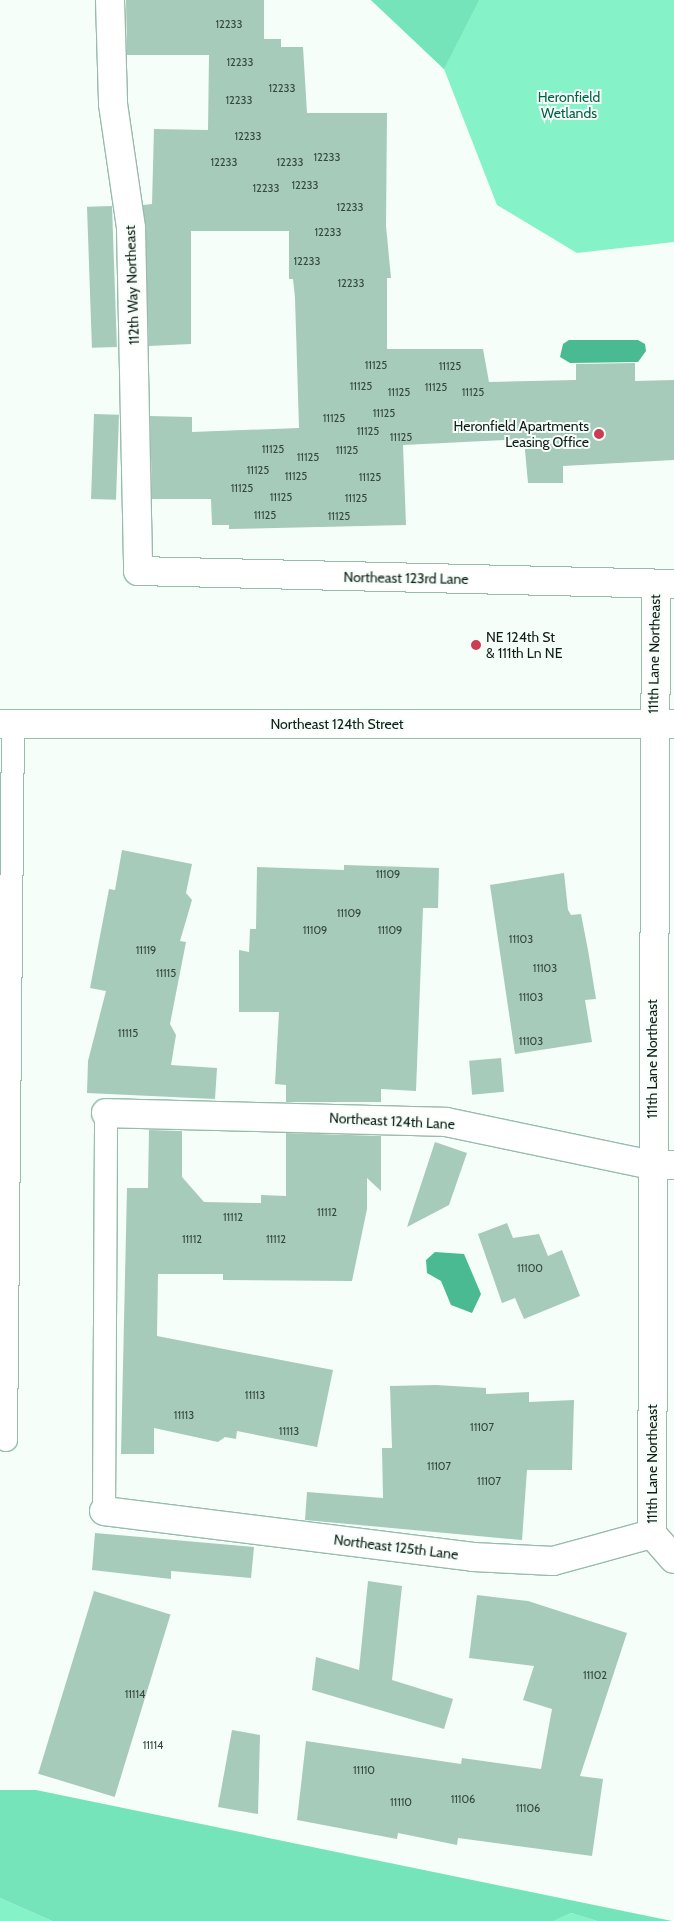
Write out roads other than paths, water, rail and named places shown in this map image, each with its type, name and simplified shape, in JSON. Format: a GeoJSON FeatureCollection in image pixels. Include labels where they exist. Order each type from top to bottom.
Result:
{"type":"FeatureCollection","features":[{"type":"Feature","properties":{"kind":"street","name":"112th Way Northeast"},"geometry":{"type":"LineString","coordinates":[[110,0],[113,104],[131,228],[138,571]]}},
{"type":"Feature","properties":{"kind":"street","name":"Northeast 123rd Lane"},"geometry":{"type":"LineString","coordinates":[[138,571],[665,584]]}},
{"type":"Feature","properties":{"kind":"street","name":"111th Lane Northeast"},"geometry":{"type":"LineString","coordinates":[[652,1534],[663,1165],[663,724],[665,584]]}},
{"type":"Feature","properties":{"kind":"street","name":"Northeast 124th Street"},"geometry":{"type":"LineString","coordinates":[[7,724],[663,724]]}},
{"type":"Feature","properties":{"kind":"street","name":"Northeast 124th Lane"},"geometry":{"type":"LineString","coordinates":[[106,1113],[446,1122],[663,1165]]}},
{"type":"Feature","properties":{"kind":"street","name":"Northeast 125th Lane"},"geometry":{"type":"LineString","coordinates":[[104,1511],[473,1557],[553,1560],[652,1534]]}},
{"type":"Feature","properties":{"kind":"street"},"geometry":{"type":"LineString","coordinates":[[652,1534],[674,1559]]}},
{"type":"Feature","properties":{"kind":"lane"},"geometry":{"type":"LineString","coordinates":[[6,1440],[4,1267],[7,724]]}},
{"type":"Feature","properties":{"kind":"lane"},"geometry":{"type":"LineString","coordinates":[[104,1511],[106,1113]]}},
{"type":"Feature","properties":{"kind":"place","name":"Heronfield Apartments Leasing Office"},"geometry":{"type":"Point","coordinates":[599,434]}},
{"type":"Feature","properties":{"kind":"place","name":"NE 124th St & 111th Ln NE"},"geometry":{"type":"Point","coordinates":[476,645]}},
{"type":"Feature","properties":{"kind":"park label","name":"Heronfield Wetlands"},"geometry":{"type":"Point","coordinates":[569,105]}}]}
